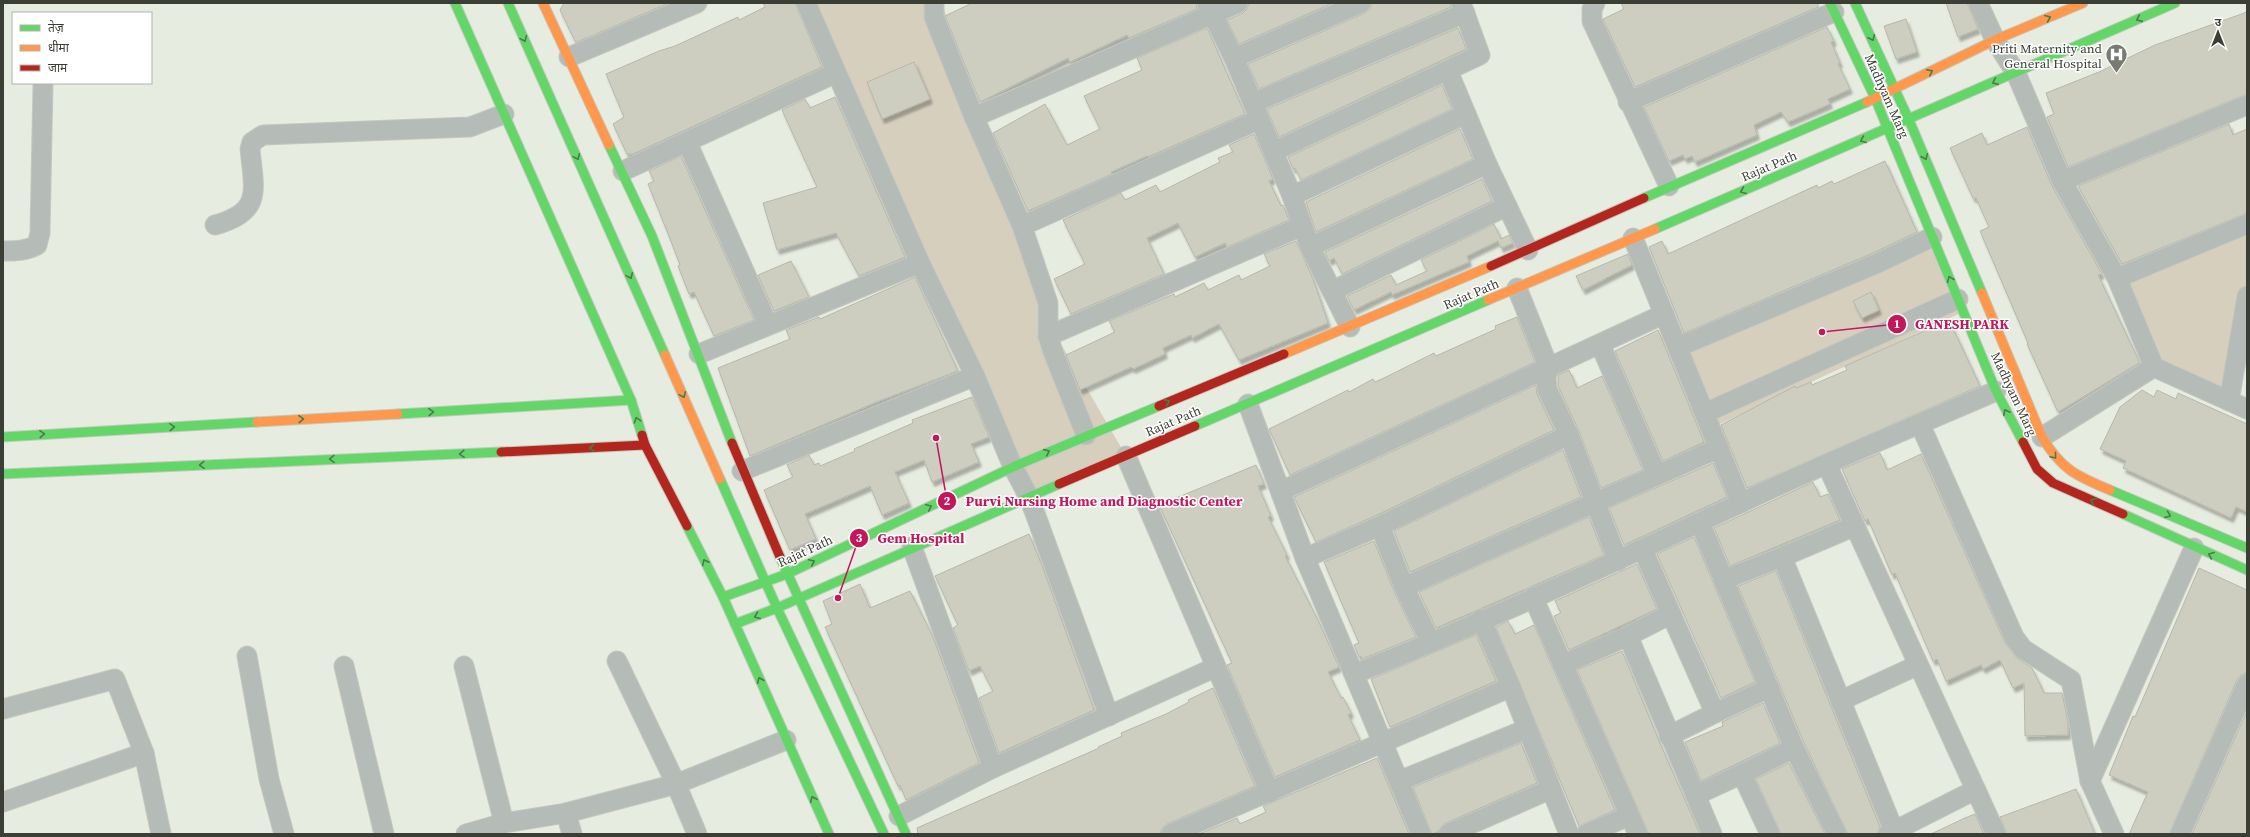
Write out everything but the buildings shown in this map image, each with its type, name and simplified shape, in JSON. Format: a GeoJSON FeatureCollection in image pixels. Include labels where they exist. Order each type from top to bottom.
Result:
{"type":"FeatureCollection","features":[{"type":"Feature","properties":{"kind":"main road"},"geometry":{"type":"LineString","coordinates":[[455,3],[631,400],[645,445],[723,596],[829,834]]}},
{"type":"Feature","properties":{"kind":"main road"},"geometry":{"type":"LineString","coordinates":[[508,3],[777,608],[884,834]]}},
{"type":"Feature","properties":{"kind":"main road"},"geometry":{"type":"LineString","coordinates":[[543,3],[623,171],[652,236],[699,354],[742,471],[797,598],[906,834]]}},
{"type":"Feature","properties":{"kind":"main road","name":"Madhyam Marg"},"geometry":{"type":"LineString","coordinates":[[1855,3],[1909,120],[2042,437],[2053,456],[2076,476],[2247,548]]}},
{"type":"Feature","properties":{"kind":"main road","name":"Rajat Path"},"geometry":{"type":"LineString","coordinates":[[723,596],[787,574],[1013,467],[1086,435],[1350,327],[1528,250],[1669,186],[1895,90],[1996,40],[2083,3]]}},
{"type":"Feature","properties":{"kind":"main road","name":"Rajat Path"},"geometry":{"type":"LineString","coordinates":[[735,624],[777,608],[1029,497],[1909,120],[2175,3]]}},
{"type":"Feature","properties":{"kind":"main road","name":"Madhyam Marg"},"geometry":{"type":"LineString","coordinates":[[1832,8],[1875,98],[1996,391],[2037,469],[2053,483],[2194,548],[2247,570]]}},
{"type":"Feature","properties":{"kind":"main road"},"geometry":{"type":"LineString","coordinates":[[3,437],[631,400]]}},
{"type":"Feature","properties":{"kind":"main road"},"geometry":{"type":"LineString","coordinates":[[3,474],[645,445]]}},
{"type":"Feature","properties":{"kind":"street"},"geometry":{"type":"LineString","coordinates":[[569,57],[697,3]]}},
{"type":"Feature","properties":{"kind":"street"},"geometry":{"type":"LineString","coordinates":[[806,3],[920,263],[975,376],[1013,467],[1029,497],[1109,716]]}},
{"type":"Feature","properties":{"kind":"street"},"geometry":{"type":"LineString","coordinates":[[974,117],[1209,9],[1238,3]]}},
{"type":"Feature","properties":{"kind":"street"},"geometry":{"type":"LineString","coordinates":[[1234,58],[1361,3]]}},
{"type":"Feature","properties":{"kind":"street"},"geometry":{"type":"LineString","coordinates":[[1595,3],[1592,8],[1592,21],[1628,102],[1669,186]]}},
{"type":"Feature","properties":{"kind":"street"},"geometry":{"type":"LineString","coordinates":[[1978,3],[1996,40],[2016,73],[2062,181],[2117,278],[2154,366],[2247,409]]}},
{"type":"Feature","properties":{"kind":"street"},"geometry":{"type":"LineString","coordinates":[[935,4],[934,17],[974,117],[1022,226],[1048,303],[1048,336],[1086,435]]}},
{"type":"Feature","properties":{"kind":"street"},"geometry":{"type":"LineString","coordinates":[[1022,226],[1463,8],[1480,55],[1273,152]]}},
{"type":"Feature","properties":{"kind":"street"},"geometry":{"type":"LineString","coordinates":[[1628,102],[1832,8]]}},
{"type":"Feature","properties":{"kind":"street"},"geometry":{"type":"LineString","coordinates":[[1209,9],[1234,58],[1292,196],[1310,247],[1350,327]]}},
{"type":"Feature","properties":{"kind":"street"},"geometry":{"type":"LineString","coordinates":[[1448,71],[1487,164],[1528,250]]}},
{"type":"Feature","properties":{"kind":"street"},"geometry":{"type":"LineString","coordinates":[[623,171],[836,73]]}},
{"type":"Feature","properties":{"kind":"street"},"geometry":{"type":"LineString","coordinates":[[3,251],[17,252],[30,249],[37,245],[40,233],[43,84]]}},
{"type":"Feature","properties":{"kind":"street"},"geometry":{"type":"LineString","coordinates":[[2062,181],[2247,104]]}},
{"type":"Feature","properties":{"kind":"street"},"geometry":{"type":"LineString","coordinates":[[214,225],[234,220],[250,204],[254,192],[250,148],[252,142],[263,135],[470,126],[504,114]]}},
{"type":"Feature","properties":{"kind":"street"},"geometry":{"type":"LineString","coordinates":[[1292,196],[1466,114]]}},
{"type":"Feature","properties":{"kind":"street"},"geometry":{"type":"LineString","coordinates":[[687,142],[768,325]]}},
{"type":"Feature","properties":{"kind":"street"},"geometry":{"type":"LineString","coordinates":[[1310,247],[1487,164]]}},
{"type":"Feature","properties":{"kind":"street"},"geometry":{"type":"LineString","coordinates":[[1332,291],[1507,206]]}},
{"type":"Feature","properties":{"kind":"street"},"geometry":{"type":"LineString","coordinates":[[2117,278],[2247,224]]}},
{"type":"Feature","properties":{"kind":"street"},"geometry":{"type":"LineString","coordinates":[[1048,336],[1302,226]]}},
{"type":"Feature","properties":{"kind":"street"},"geometry":{"type":"LineString","coordinates":[[1678,347],[1871,266],[1932,237]]}},
{"type":"Feature","properties":{"kind":"street"},"geometry":{"type":"LineString","coordinates":[[1633,238],[1720,448],[1741,503]]}},
{"type":"Feature","properties":{"kind":"street"},"geometry":{"type":"LineString","coordinates":[[699,354],[920,263]]}},
{"type":"Feature","properties":{"kind":"street"},"geometry":{"type":"LineString","coordinates":[[1518,288],[1549,368],[1546,376],[1548,389],[1569,435],[1618,561]]}},
{"type":"Feature","properties":{"kind":"street"},"geometry":{"type":"LineString","coordinates":[[2229,401],[2247,296]]}},
{"type":"Feature","properties":{"kind":"street"},"geometry":{"type":"LineString","coordinates":[[1705,414],[1958,299]]}},
{"type":"Feature","properties":{"kind":"street"},"geometry":{"type":"LineString","coordinates":[[1281,491],[1664,314]]}},
{"type":"Feature","properties":{"kind":"street"},"geometry":{"type":"LineString","coordinates":[[1600,344],[1657,475]]}},
{"type":"Feature","properties":{"kind":"street"},"geometry":{"type":"LineString","coordinates":[[2042,437],[2154,366]]}},
{"type":"Feature","properties":{"kind":"street"},"geometry":{"type":"LineString","coordinates":[[742,471],[975,376]]}},
{"type":"Feature","properties":{"kind":"street"},"geometry":{"type":"LineString","coordinates":[[1354,674],[1430,643],[1481,619],[1643,550],[1741,503],[1996,391]]}},
{"type":"Feature","properties":{"kind":"street"},"geometry":{"type":"LineString","coordinates":[[1248,404],[1305,558],[1399,780],[1420,834]]}},
{"type":"Feature","properties":{"kind":"street"},"geometry":{"type":"LineString","coordinates":[[1920,424],[2014,637],[2023,649],[2070,680],[2090,781],[2114,834]]}},
{"type":"Feature","properties":{"kind":"street"},"geometry":{"type":"LineString","coordinates":[[1305,558],[1380,526],[1569,435]]}},
{"type":"Feature","properties":{"kind":"street"},"geometry":{"type":"LineString","coordinates":[[1404,587],[1594,502],[1720,448]]}},
{"type":"Feature","properties":{"kind":"street"},"geometry":{"type":"LineString","coordinates":[[1126,456],[1270,793]]}},
{"type":"Feature","properties":{"kind":"street"},"geometry":{"type":"LineString","coordinates":[[1827,465],[1996,834]]}},
{"type":"Feature","properties":{"kind":"street"},"geometry":{"type":"LineString","coordinates":[[1700,523],[1794,748],[1837,834]]}},
{"type":"Feature","properties":{"kind":"street"},"geometry":{"type":"LineString","coordinates":[[1380,526],[1404,587],[1430,643]]}},
{"type":"Feature","properties":{"kind":"street"},"geometry":{"type":"LineString","coordinates":[[1723,580],[1782,557],[1854,526]]}},
{"type":"Feature","properties":{"kind":"street"},"geometry":{"type":"LineString","coordinates":[[912,548],[993,768]]}},
{"type":"Feature","properties":{"kind":"street"},"geometry":{"type":"LineString","coordinates":[[2090,781],[2194,548]]}},
{"type":"Feature","properties":{"kind":"street"},"geometry":{"type":"LineString","coordinates":[[1643,550],[1715,713]]}},
{"type":"Feature","properties":{"kind":"street"},"geometry":{"type":"LineString","coordinates":[[1782,557],[1891,832],[1975,790]]}},
{"type":"Feature","properties":{"kind":"street"},"geometry":{"type":"LineString","coordinates":[[1533,597],[1638,834]]}},
{"type":"Feature","properties":{"kind":"street"},"geometry":{"type":"LineString","coordinates":[[1562,665],[1628,636],[1671,614]]}},
{"type":"Feature","properties":{"kind":"street"},"geometry":{"type":"LineString","coordinates":[[1481,619],[1511,687],[1569,834]]}},
{"type":"Feature","properties":{"kind":"street"},"geometry":{"type":"LineString","coordinates":[[1628,636],[1669,736],[1712,834]]}},
{"type":"Feature","properties":{"kind":"street"},"geometry":{"type":"LineString","coordinates":[[247,656],[269,779],[284,834]]}},
{"type":"Feature","properties":{"kind":"street"},"geometry":{"type":"LineString","coordinates":[[617,661],[676,784],[697,834]]}},
{"type":"Feature","properties":{"kind":"street"},"geometry":{"type":"LineString","coordinates":[[1840,701],[1918,665]]}},
{"type":"Feature","properties":{"kind":"street"},"geometry":{"type":"LineString","coordinates":[[344,666],[384,834]]}},
{"type":"Feature","properties":{"kind":"street"},"geometry":{"type":"LineString","coordinates":[[464,666],[504,823]]}},
{"type":"Feature","properties":{"kind":"street"},"geometry":{"type":"LineString","coordinates":[[899,816],[993,768],[1216,667]]}},
{"type":"Feature","properties":{"kind":"street"},"geometry":{"type":"LineString","coordinates":[[3,709],[115,679],[144,753],[161,834]]}},
{"type":"Feature","properties":{"kind":"street"},"geometry":{"type":"LineString","coordinates":[[2180,834],[2247,684]]}},
{"type":"Feature","properties":{"kind":"street"},"geometry":{"type":"LineString","coordinates":[[1171,834],[1270,793],[1511,687]]}},
{"type":"Feature","properties":{"kind":"street"},"geometry":{"type":"LineString","coordinates":[[1669,736],[1769,688]]}},
{"type":"Feature","properties":{"kind":"street"},"geometry":{"type":"LineString","coordinates":[[1399,780],[1527,729]]}},
{"type":"Feature","properties":{"kind":"street"},"geometry":{"type":"LineString","coordinates":[[466,834],[504,823],[566,813],[676,784],[786,740]]}},
{"type":"Feature","properties":{"kind":"street"},"geometry":{"type":"LineString","coordinates":[[1696,795],[1794,748]]}},
{"type":"Feature","properties":{"kind":"street"},"geometry":{"type":"LineString","coordinates":[[3,802],[144,753]]}},
{"type":"Feature","properties":{"kind":"street"},"geometry":{"type":"LineString","coordinates":[[1742,774],[1770,834]]}},
{"type":"Feature","properties":{"kind":"street"},"geometry":{"type":"LineString","coordinates":[[1448,834],[1551,789]]}},
{"type":"Feature","properties":{"kind":"street"},"geometry":{"type":"LineString","coordinates":[[566,813],[572,834]]}},
{"type":"Feature","properties":{"kind":"street"},"geometry":{"type":"LineString","coordinates":[[1586,834],[1629,816]]}},
{"type":"Feature","properties":{"kind":"shaded area"},"geometry":{"type":"Polygon","coordinates":[[[806,3],[942,3],[1053,330],[1126,456],[1018,501],[975,376],[806,3]]]}},
{"type":"Feature","properties":{"kind":"shaded area"},"geometry":{"type":"Polygon","coordinates":[[[2247,224],[2247,296],[2229,401],[2154,367],[2117,278],[2247,224]]]}},
{"type":"Feature","properties":{"kind":"shaded area"},"geometry":{"type":"Polygon","coordinates":[[[1933,239],[1963,312],[1711,428],[1680,352],[1933,239]]]}},
{"type":"Feature","properties":{"kind":"traffic: fast"},"geometry":{"type":"LineString","coordinates":[[455,3],[631,400],[642,435]]}},
{"type":"Feature","properties":{"kind":"traffic: fast"},"geometry":{"type":"LineString","coordinates":[[508,3],[665,355]]}},
{"type":"Feature","properties":{"kind":"traffic: fast"},"geometry":{"type":"LineString","coordinates":[[1830,3],[1875,98],[1996,391],[2023,442]]}},
{"type":"Feature","properties":{"kind":"traffic: fast"},"geometry":{"type":"LineString","coordinates":[[1855,3],[1909,120],[1982,293]]}},
{"type":"Feature","properties":{"kind":"traffic: fast"},"geometry":{"type":"LineString","coordinates":[[1655,229],[2175,3]]}},
{"type":"Feature","properties":{"kind":"traffic: fast"},"geometry":{"type":"LineString","coordinates":[[1644,198],[1867,102]]}},
{"type":"Feature","properties":{"kind":"traffic: fast"},"geometry":{"type":"LineString","coordinates":[[609,145],[652,236],[732,443]]}},
{"type":"Feature","properties":{"kind":"traffic: fast"},"geometry":{"type":"LineString","coordinates":[[1195,426],[1488,300]]}},
{"type":"Feature","properties":{"kind":"traffic: fast"},"geometry":{"type":"LineString","coordinates":[[398,414],[631,400]]}},
{"type":"Feature","properties":{"kind":"traffic: fast"},"geometry":{"type":"LineString","coordinates":[[723,597],[787,574],[1013,467],[1159,406]]}},
{"type":"Feature","properties":{"kind":"traffic: fast"},"geometry":{"type":"LineString","coordinates":[[3,437],[257,422]]}},
{"type":"Feature","properties":{"kind":"traffic: fast"},"geometry":{"type":"LineString","coordinates":[[3,474],[501,452]]}},
{"type":"Feature","properties":{"kind":"traffic: fast"},"geometry":{"type":"LineString","coordinates":[[720,479],[777,608],[884,834]]}},
{"type":"Feature","properties":{"kind":"traffic: fast"},"geometry":{"type":"LineString","coordinates":[[735,624],[777,608],[1059,484]]}},
{"type":"Feature","properties":{"kind":"traffic: fast"},"geometry":{"type":"LineString","coordinates":[[2110,490],[2247,548]]}},
{"type":"Feature","properties":{"kind":"traffic: fast"},"geometry":{"type":"LineString","coordinates":[[2123,514],[2247,570]]}},
{"type":"Feature","properties":{"kind":"traffic: fast"},"geometry":{"type":"LineString","coordinates":[[687,526],[723,597],[829,834]]}},
{"type":"Feature","properties":{"kind":"traffic: fast"},"geometry":{"type":"LineString","coordinates":[[780,557],[906,834]]}},
{"type":"Feature","properties":{"kind":"traffic: slow"},"geometry":{"type":"LineString","coordinates":[[543,3],[609,145]]}},
{"type":"Feature","properties":{"kind":"traffic: slow"},"geometry":{"type":"LineString","coordinates":[[1867,102],[1995,40],[2083,3]]}},
{"type":"Feature","properties":{"kind":"traffic: slow"},"geometry":{"type":"LineString","coordinates":[[1488,300],[1655,229]]}},
{"type":"Feature","properties":{"kind":"traffic: slow"},"geometry":{"type":"LineString","coordinates":[[1284,354],[1491,266]]}},
{"type":"Feature","properties":{"kind":"traffic: slow"},"geometry":{"type":"LineString","coordinates":[[1982,293],[2042,437],[2049,448],[2070,470],[2079,476],[2110,490]]}},
{"type":"Feature","properties":{"kind":"traffic: slow"},"geometry":{"type":"LineString","coordinates":[[665,355],[720,479]]}},
{"type":"Feature","properties":{"kind":"traffic: slow"},"geometry":{"type":"LineString","coordinates":[[257,422],[398,414]]}},
{"type":"Feature","properties":{"kind":"traffic: jam"},"geometry":{"type":"LineString","coordinates":[[1491,266],[1644,198]]}},
{"type":"Feature","properties":{"kind":"traffic: jam"},"geometry":{"type":"LineString","coordinates":[[1159,406],[1284,354]]}},
{"type":"Feature","properties":{"kind":"traffic: jam"},"geometry":{"type":"LineString","coordinates":[[1059,484],[1195,426]]}},
{"type":"Feature","properties":{"kind":"traffic: jam"},"geometry":{"type":"LineString","coordinates":[[642,435],[645,445],[687,526]]}},
{"type":"Feature","properties":{"kind":"traffic: jam"},"geometry":{"type":"LineString","coordinates":[[2023,442],[2037,469],[2053,483],[2123,514]]}},
{"type":"Feature","properties":{"kind":"traffic: jam"},"geometry":{"type":"LineString","coordinates":[[732,443],[780,557]]}},
{"type":"Feature","properties":{"kind":"traffic: jam"},"geometry":{"type":"LineString","coordinates":[[501,452],[645,445]]}},
{"type":"Feature","properties":{"kind":"place","name":"Priti Maternity and General Hospital"},"geometry":{"type":"Point","coordinates":[2117,74]}},
{"type":"Feature","properties":{"kind":"place","name":"GANESH PARK"},"geometry":{"type":"Point","coordinates":[1822,332]}},
{"type":"Feature","properties":{"kind":"place","name":"Purvi Nursing Home and Diagnostic Center"},"geometry":{"type":"Point","coordinates":[936,438]}},
{"type":"Feature","properties":{"kind":"place","name":"Gem Hospital"},"geometry":{"type":"Point","coordinates":[838,598]}}]}
